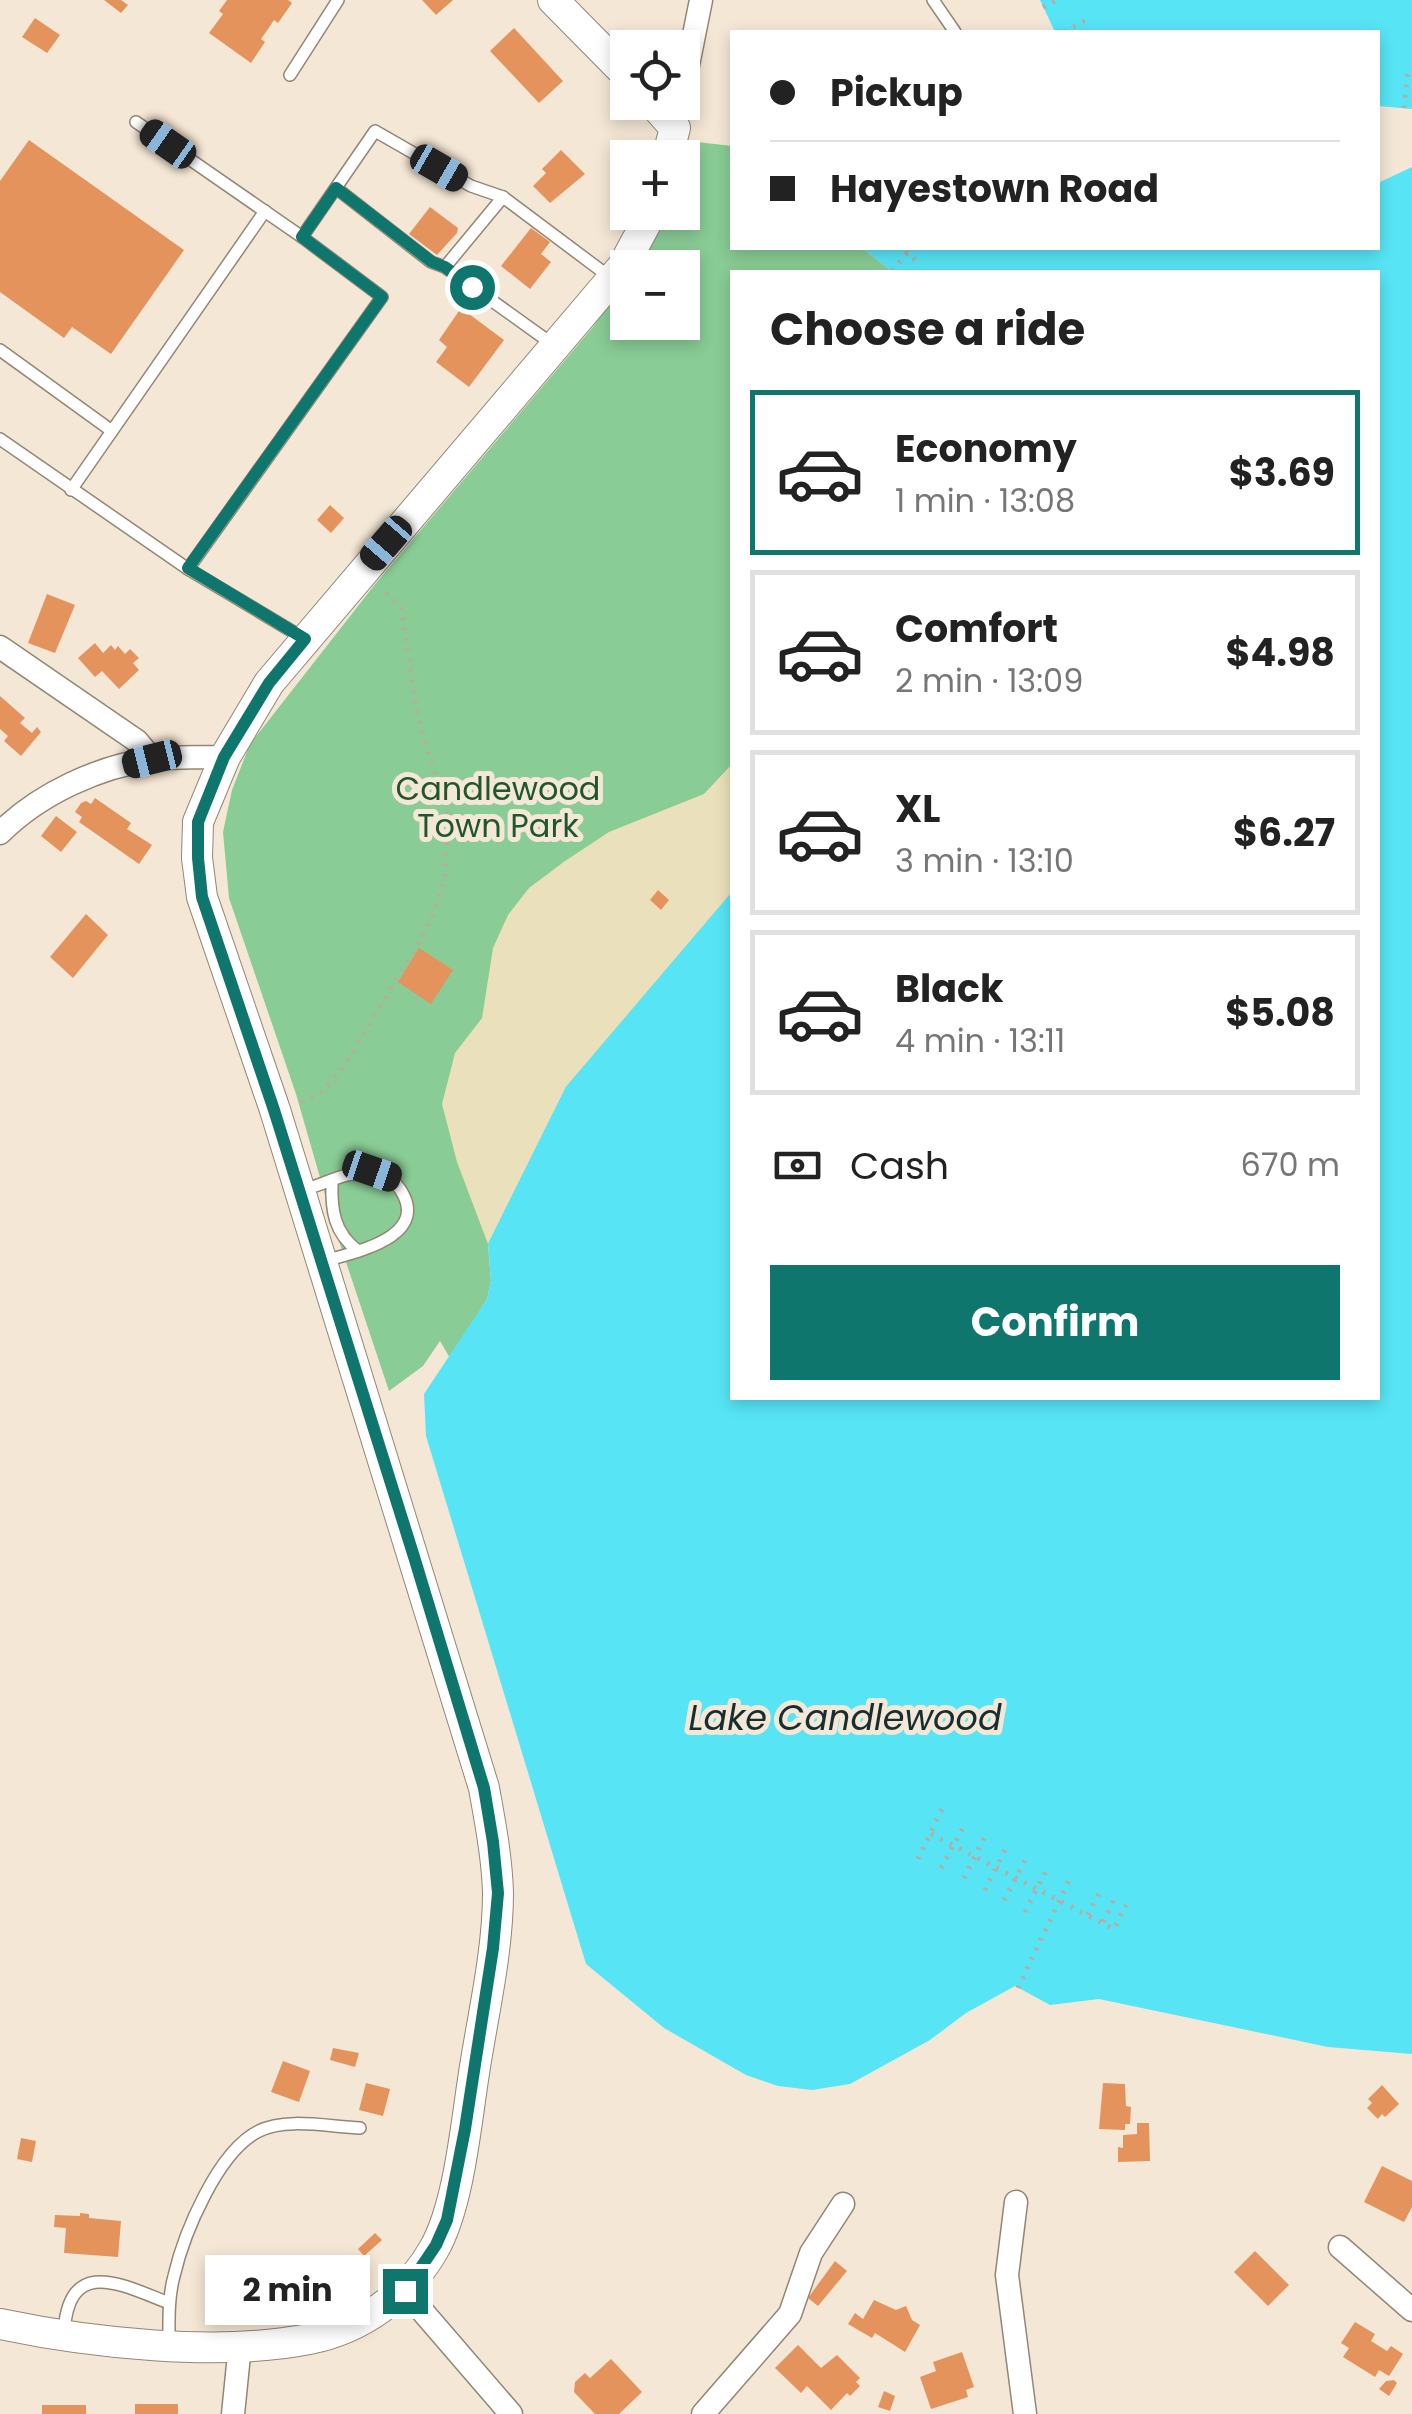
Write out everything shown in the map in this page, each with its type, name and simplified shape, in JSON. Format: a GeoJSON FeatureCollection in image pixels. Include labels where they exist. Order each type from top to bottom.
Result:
{"type":"FeatureCollection","features":[{"type":"Feature","properties":{"kind":"street"},"geometry":{"type":"LineString","coordinates":[[553,0],[610,58]]}},
{"type":"Feature","properties":{"kind":"street"},"geometry":{"type":"LineString","coordinates":[[676,121],[701,0]]}},
{"type":"Feature","properties":{"kind":"street"},"geometry":{"type":"LineString","coordinates":[[0,2324],[64,2336],[169,2345],[240,2345],[309,2339],[361,2320],[405,2291],[436,2245],[447,2220],[465,2129],[498,1893],[484,1788],[300,1191],[202,897],[198,822],[224,757],[269,683],[610,281]]}},
{"type":"Feature","properties":{"kind":"street"},"geometry":{"type":"LineString","coordinates":[[0,647],[137,740],[152,759]]}},
{"type":"Feature","properties":{"kind":"street"},"geometry":{"type":"LineString","coordinates":[[0,832],[13,819],[84,777],[152,759],[224,757]]}},
{"type":"Feature","properties":{"kind":"street"},"geometry":{"type":"LineString","coordinates":[[1016,2202],[1007,2275],[1026,2414]]}},
{"type":"Feature","properties":{"kind":"street"},"geometry":{"type":"LineString","coordinates":[[702,2414],[790,2314],[811,2253],[843,2204]]}},
{"type":"Feature","properties":{"kind":"street"},"geometry":{"type":"LineString","coordinates":[[1340,2248],[1412,2310]]}},
{"type":"Feature","properties":{"kind":"street"},"geometry":{"type":"LineString","coordinates":[[405,2291],[511,2414]]}},
{"type":"Feature","properties":{"kind":"street"},"geometry":{"type":"LineString","coordinates":[[233,2414],[240,2345]]}},
{"type":"Feature","properties":{"kind":"lane"},"geometry":{"type":"LineString","coordinates":[[290,75],[338,0]]}},
{"type":"Feature","properties":{"kind":"lane"},"geometry":{"type":"LineString","coordinates":[[933,0],[954,30]]}},
{"type":"Feature","properties":{"kind":"lane"},"geometry":{"type":"LineString","coordinates":[[136,122],[382,297],[188,568]]}},
{"type":"Feature","properties":{"kind":"lane"},"geometry":{"type":"LineString","coordinates":[[302,237],[375,131],[471,186],[503,197],[610,277]]}},
{"type":"Feature","properties":{"kind":"lane"},"geometry":{"type":"LineString","coordinates":[[336,188],[432,262],[445,267],[554,346]]}},
{"type":"Feature","properties":{"kind":"lane"},"geometry":{"type":"LineString","coordinates":[[445,267],[503,197]]}},
{"type":"Feature","properties":{"kind":"lane"},"geometry":{"type":"LineString","coordinates":[[72,490],[264,211]]}},
{"type":"Feature","properties":{"kind":"lane"},"geometry":{"type":"LineString","coordinates":[[0,350],[112,431]]}},
{"type":"Feature","properties":{"kind":"lane"},"geometry":{"type":"LineString","coordinates":[[0,439],[188,568],[305,639]]}},
{"type":"Feature","properties":{"kind":"lane"},"geometry":{"type":"LineString","coordinates":[[300,1191],[349,1174],[372,1171],[392,1178],[405,1197],[406,1214],[396,1235],[373,1248],[322,1262]]}},
{"type":"Feature","properties":{"kind":"lane"},"geometry":{"type":"LineString","coordinates":[[332,1182],[333,1218],[345,1241],[358,1250]]}},
{"type":"Feature","properties":{"kind":"lane"},"geometry":{"type":"LineString","coordinates":[[169,2345],[174,2274],[198,2206],[233,2153],[259,2130],[285,2126],[360,2128]]}},
{"type":"Feature","properties":{"kind":"lane"},"geometry":{"type":"LineString","coordinates":[[64,2336],[71,2299],[94,2280],[108,2280],[169,2303]]}},
{"type":"Feature","properties":{"kind":"path"},"geometry":{"type":"LineString","coordinates":[[1043,7],[1056,0]]}},
{"type":"Feature","properties":{"kind":"path"},"geometry":{"type":"LineString","coordinates":[[1068,30],[1090,18]]}},
{"type":"Feature","properties":{"kind":"path"},"geometry":{"type":"LineString","coordinates":[[1404,108],[1408,72]]}},
{"type":"Feature","properties":{"kind":"path"},"geometry":{"type":"LineString","coordinates":[[903,250],[920,264]]}},
{"type":"Feature","properties":{"kind":"path"},"geometry":{"type":"LineString","coordinates":[[894,270],[907,253]]}},
{"type":"Feature","properties":{"kind":"path"},"geometry":{"type":"LineString","coordinates":[[274,1110],[322,1092],[341,1070],[418,945],[436,910],[445,878],[449,818],[418,717],[401,606],[362,571]]}},
{"type":"Feature","properties":{"kind":"path"},"geometry":{"type":"LineString","coordinates":[[918,1859],[942,1809]]}},
{"type":"Feature","properties":{"kind":"path"},"geometry":{"type":"LineString","coordinates":[[941,1868],[966,1822]]}},
{"type":"Feature","properties":{"kind":"path"},"geometry":{"type":"LineString","coordinates":[[964,1878],[986,1832]]}},
{"type":"Feature","properties":{"kind":"path"},"geometry":{"type":"LineString","coordinates":[[931,1834],[1114,1929],[1126,1905]]}},
{"type":"Feature","properties":{"kind":"path"},"geometry":{"type":"LineString","coordinates":[[984,1890],[1008,1844]]}},
{"type":"Feature","properties":{"kind":"path"},"geometry":{"type":"LineString","coordinates":[[1004,1900],[1028,1854]]}},
{"type":"Feature","properties":{"kind":"path"},"geometry":{"type":"LineString","coordinates":[[1025,1912],[1049,1865]]}},
{"type":"Feature","properties":{"kind":"path"},"geometry":{"type":"LineString","coordinates":[[1018,1988],[1070,1878]]}},
{"type":"Feature","properties":{"kind":"path"},"geometry":{"type":"LineString","coordinates":[[1088,1915],[1100,1891]]}},
{"type":"Feature","properties":{"kind":"path"},"geometry":{"type":"LineString","coordinates":[[1102,1923],[1115,1898]]}},
{"type":"Feature","properties":{"kind":"green space","name":"Candlewood Town Park"},"geometry":{"type":"Polygon","coordinates":[[[700,142],[730,146],[730,250],[865,250],[890,270],[730,270],[730,894],[665,974],[488,1244],[491,1281],[487,1299],[450,1358],[440,1341],[423,1366],[389,1391],[334,1226],[296,1094],[229,898],[223,832],[232,790],[250,744],[376,583],[610,302],[610,340],[700,340],[700,250],[645,250],[659,230],[700,230],[700,142]]]}},
{"type":"Feature","properties":{"kind":"sand"},"geometry":{"type":"Polygon","coordinates":[[[730,766],[730,894],[566,1087],[488,1244],[457,1162],[442,1104],[455,1053],[482,1018],[493,948],[508,915],[529,888],[609,832],[704,794],[730,766]]]}},
{"type":"Feature","properties":{"kind":"water"},"geometry":{"type":"Polygon","coordinates":[[[1040,0],[1412,0],[1412,109],[1380,106],[1380,30],[1054,30],[1040,0]]]}},
{"type":"Feature","properties":{"kind":"water","name":"Lake Candlewood"},"geometry":{"type":"Polygon","coordinates":[[[1412,167],[1412,2054],[1328,2047],[1099,1999],[1050,2005],[1015,1986],[966,2013],[930,2040],[850,2084],[812,2090],[778,2086],[746,2075],[664,2028],[586,1964],[426,1436],[424,1394],[487,1299],[491,1281],[488,1244],[566,1087],[730,894],[730,1400],[1380,1400],[1380,270],[890,270],[865,250],[1380,250],[1380,182],[1412,167]]]}},
{"type":"Feature","properties":{"kind":"building"},"geometry":{"type":"Polygon","coordinates":[[[104,0],[121,0],[128,5],[121,13],[104,0]]]}},
{"type":"Feature","properties":{"kind":"building"},"geometry":{"type":"Polygon","coordinates":[[[227,0],[292,3],[261,39],[265,42],[251,63],[209,33],[223,14],[219,11],[227,0]]]}},
{"type":"Feature","properties":{"kind":"building"},"geometry":{"type":"Polygon","coordinates":[[[422,0],[453,0],[436,15],[422,0]]]}},
{"type":"Feature","properties":{"kind":"building"},"geometry":{"type":"Polygon","coordinates":[[[35,18],[60,35],[47,53],[22,37],[35,18]]]}},
{"type":"Feature","properties":{"kind":"building"},"geometry":{"type":"Polygon","coordinates":[[[514,28],[563,81],[539,103],[490,51],[514,28]]]}},
{"type":"Feature","properties":{"kind":"building"},"geometry":{"type":"Polygon","coordinates":[[[29,140],[184,250],[111,354],[72,327],[64,338],[0,292],[0,181],[29,140]]]}},
{"type":"Feature","properties":{"kind":"building"},"geometry":{"type":"Polygon","coordinates":[[[561,150],[585,174],[550,203],[533,186],[546,173],[542,169],[561,150]]]}},
{"type":"Feature","properties":{"kind":"building"},"geometry":{"type":"Polygon","coordinates":[[[430,207],[458,228],[437,255],[409,234],[430,207]]]}},
{"type":"Feature","properties":{"kind":"building"},"geometry":{"type":"Polygon","coordinates":[[[531,228],[550,242],[541,254],[551,262],[530,289],[501,266],[531,228]]]}},
{"type":"Feature","properties":{"kind":"building"},"geometry":{"type":"Polygon","coordinates":[[[461,308],[504,340],[469,387],[436,362],[447,347],[439,340],[461,308]]]}},
{"type":"Feature","properties":{"kind":"building"},"geometry":{"type":"Polygon","coordinates":[[[330,505],[344,518],[331,533],[317,520],[330,505]]]}},
{"type":"Feature","properties":{"kind":"building"},"geometry":{"type":"Polygon","coordinates":[[[47,594],[75,605],[55,653],[28,643],[47,594]]]}},
{"type":"Feature","properties":{"kind":"building"},"geometry":{"type":"Polygon","coordinates":[[[95,643],[103,653],[111,645],[125,654],[130,649],[139,658],[133,663],[139,670],[119,689],[102,671],[95,677],[78,658],[95,643]]]}},
{"type":"Feature","properties":{"kind":"building"},"geometry":{"type":"Polygon","coordinates":[[[0,696],[25,718],[20,723],[32,733],[37,727],[41,732],[21,756],[4,741],[8,736],[0,729],[0,696]]]}},
{"type":"Feature","properties":{"kind":"building"},"geometry":{"type":"Polygon","coordinates":[[[95,798],[131,823],[127,829],[152,845],[139,864],[79,822],[82,817],[75,812],[81,803],[91,804],[95,798]]]}},
{"type":"Feature","properties":{"kind":"building"},"geometry":{"type":"Polygon","coordinates":[[[56,816],[77,832],[61,852],[41,836],[56,816]]]}},
{"type":"Feature","properties":{"kind":"building"},"geometry":{"type":"Polygon","coordinates":[[[658,890],[669,900],[661,910],[650,900],[658,890]]]}},
{"type":"Feature","properties":{"kind":"building"},"geometry":{"type":"Polygon","coordinates":[[[86,914],[108,935],[73,978],[50,957],[86,914]]]}},
{"type":"Feature","properties":{"kind":"building"},"geometry":{"type":"Polygon","coordinates":[[[419,948],[453,970],[431,1004],[398,982],[419,948]]]}},
{"type":"Feature","properties":{"kind":"building"},"geometry":{"type":"Polygon","coordinates":[[[333,2048],[359,2053],[355,2067],[330,2060],[333,2048]]]}},
{"type":"Feature","properties":{"kind":"building"},"geometry":{"type":"Polygon","coordinates":[[[283,2061],[310,2071],[299,2102],[271,2092],[283,2061]]]}},
{"type":"Feature","properties":{"kind":"building"},"geometry":{"type":"Polygon","coordinates":[[[366,2083],[390,2089],[383,2116],[359,2110],[366,2083]]]}},
{"type":"Feature","properties":{"kind":"building"},"geometry":{"type":"Polygon","coordinates":[[[1103,2083],[1125,2084],[1126,2106],[1131,2107],[1130,2124],[1125,2124],[1125,2130],[1099,2129],[1103,2083]]]}},
{"type":"Feature","properties":{"kind":"building"},"geometry":{"type":"Polygon","coordinates":[[[1382,2085],[1399,2104],[1378,2119],[1367,2108],[1372,2103],[1368,2099],[1382,2085]]]}},
{"type":"Feature","properties":{"kind":"building"},"geometry":{"type":"Polygon","coordinates":[[[1137,2123],[1149,2123],[1150,2161],[1118,2162],[1123,2135],[1137,2134],[1137,2123]]]}},
{"type":"Feature","properties":{"kind":"building"},"geometry":{"type":"Polygon","coordinates":[[[21,2138],[36,2141],[32,2162],[17,2159],[21,2138]]]}},
{"type":"Feature","properties":{"kind":"building"},"geometry":{"type":"Polygon","coordinates":[[[1382,2166],[1412,2181],[1412,2207],[1404,2222],[1364,2202],[1382,2166]]]}},
{"type":"Feature","properties":{"kind":"building"},"geometry":{"type":"Polygon","coordinates":[[[89,2214],[89,2218],[121,2221],[118,2257],[64,2253],[66,2228],[54,2227],[55,2215],[89,2214]]]}},
{"type":"Feature","properties":{"kind":"building"},"geometry":{"type":"Polygon","coordinates":[[[375,2233],[382,2240],[364,2256],[358,2249],[375,2233]]]}},
{"type":"Feature","properties":{"kind":"building"},"geometry":{"type":"Polygon","coordinates":[[[1255,2251],[1289,2285],[1268,2306],[1234,2272],[1255,2251]]]}},
{"type":"Feature","properties":{"kind":"building"},"geometry":{"type":"Polygon","coordinates":[[[835,2261],[847,2271],[818,2306],[808,2298],[835,2261]]]}},
{"type":"Feature","properties":{"kind":"building"},"geometry":{"type":"Polygon","coordinates":[[[874,2300],[896,2310],[906,2306],[912,2320],[920,2325],[905,2352],[875,2333],[872,2338],[848,2324],[855,2313],[863,2319],[874,2300]]]}},
{"type":"Feature","properties":{"kind":"building"},"geometry":{"type":"Polygon","coordinates":[[[1355,2322],[1375,2334],[1371,2341],[1387,2351],[1391,2346],[1403,2354],[1389,2376],[1379,2370],[1375,2377],[1343,2357],[1349,2348],[1341,2343],[1355,2322]]]}},
{"type":"Feature","properties":{"kind":"building"},"geometry":{"type":"Polygon","coordinates":[[[798,2345],[821,2368],[837,2355],[860,2378],[856,2382],[860,2386],[831,2410],[807,2386],[801,2393],[775,2368],[798,2345]]]}},
{"type":"Feature","properties":{"kind":"building"},"geometry":{"type":"Polygon","coordinates":[[[962,2352],[974,2387],[966,2390],[968,2397],[931,2409],[920,2377],[936,2371],[933,2362],[962,2352]]]}},
{"type":"Feature","properties":{"kind":"building"},"geometry":{"type":"Polygon","coordinates":[[[611,2359],[642,2392],[619,2414],[595,2414],[574,2392],[575,2382],[585,2373],[590,2378],[611,2359]]]}},
{"type":"Feature","properties":{"kind":"building"},"geometry":{"type":"Polygon","coordinates":[[[1386,2381],[1397,2383],[1389,2396],[1379,2389],[1386,2381]]]}},
{"type":"Feature","properties":{"kind":"building"},"geometry":{"type":"Polygon","coordinates":[[[884,2391],[895,2396],[890,2411],[878,2407],[884,2391]]]}},
{"type":"Feature","properties":{"kind":"building"},"geometry":{"type":"Polygon","coordinates":[[[135,2404],[178,2404],[178,2414],[135,2414],[135,2404]]]}},
{"type":"Feature","properties":{"kind":"building"},"geometry":{"type":"Polygon","coordinates":[[[42,2405],[86,2405],[86,2414],[42,2414],[42,2405]]]}},
{"type":"Feature","properties":{"kind":"route"},"geometry":{"type":"LineString","coordinates":[[405,2291],[436,2245],[447,2220],[465,2129],[493,1948],[498,1893],[493,1842],[484,1788],[415,1560],[274,1110],[202,897],[198,822],[224,757],[243,724],[269,683],[305,639],[188,568],[382,297],[302,237],[336,188],[432,262],[472,287]]}}]}
